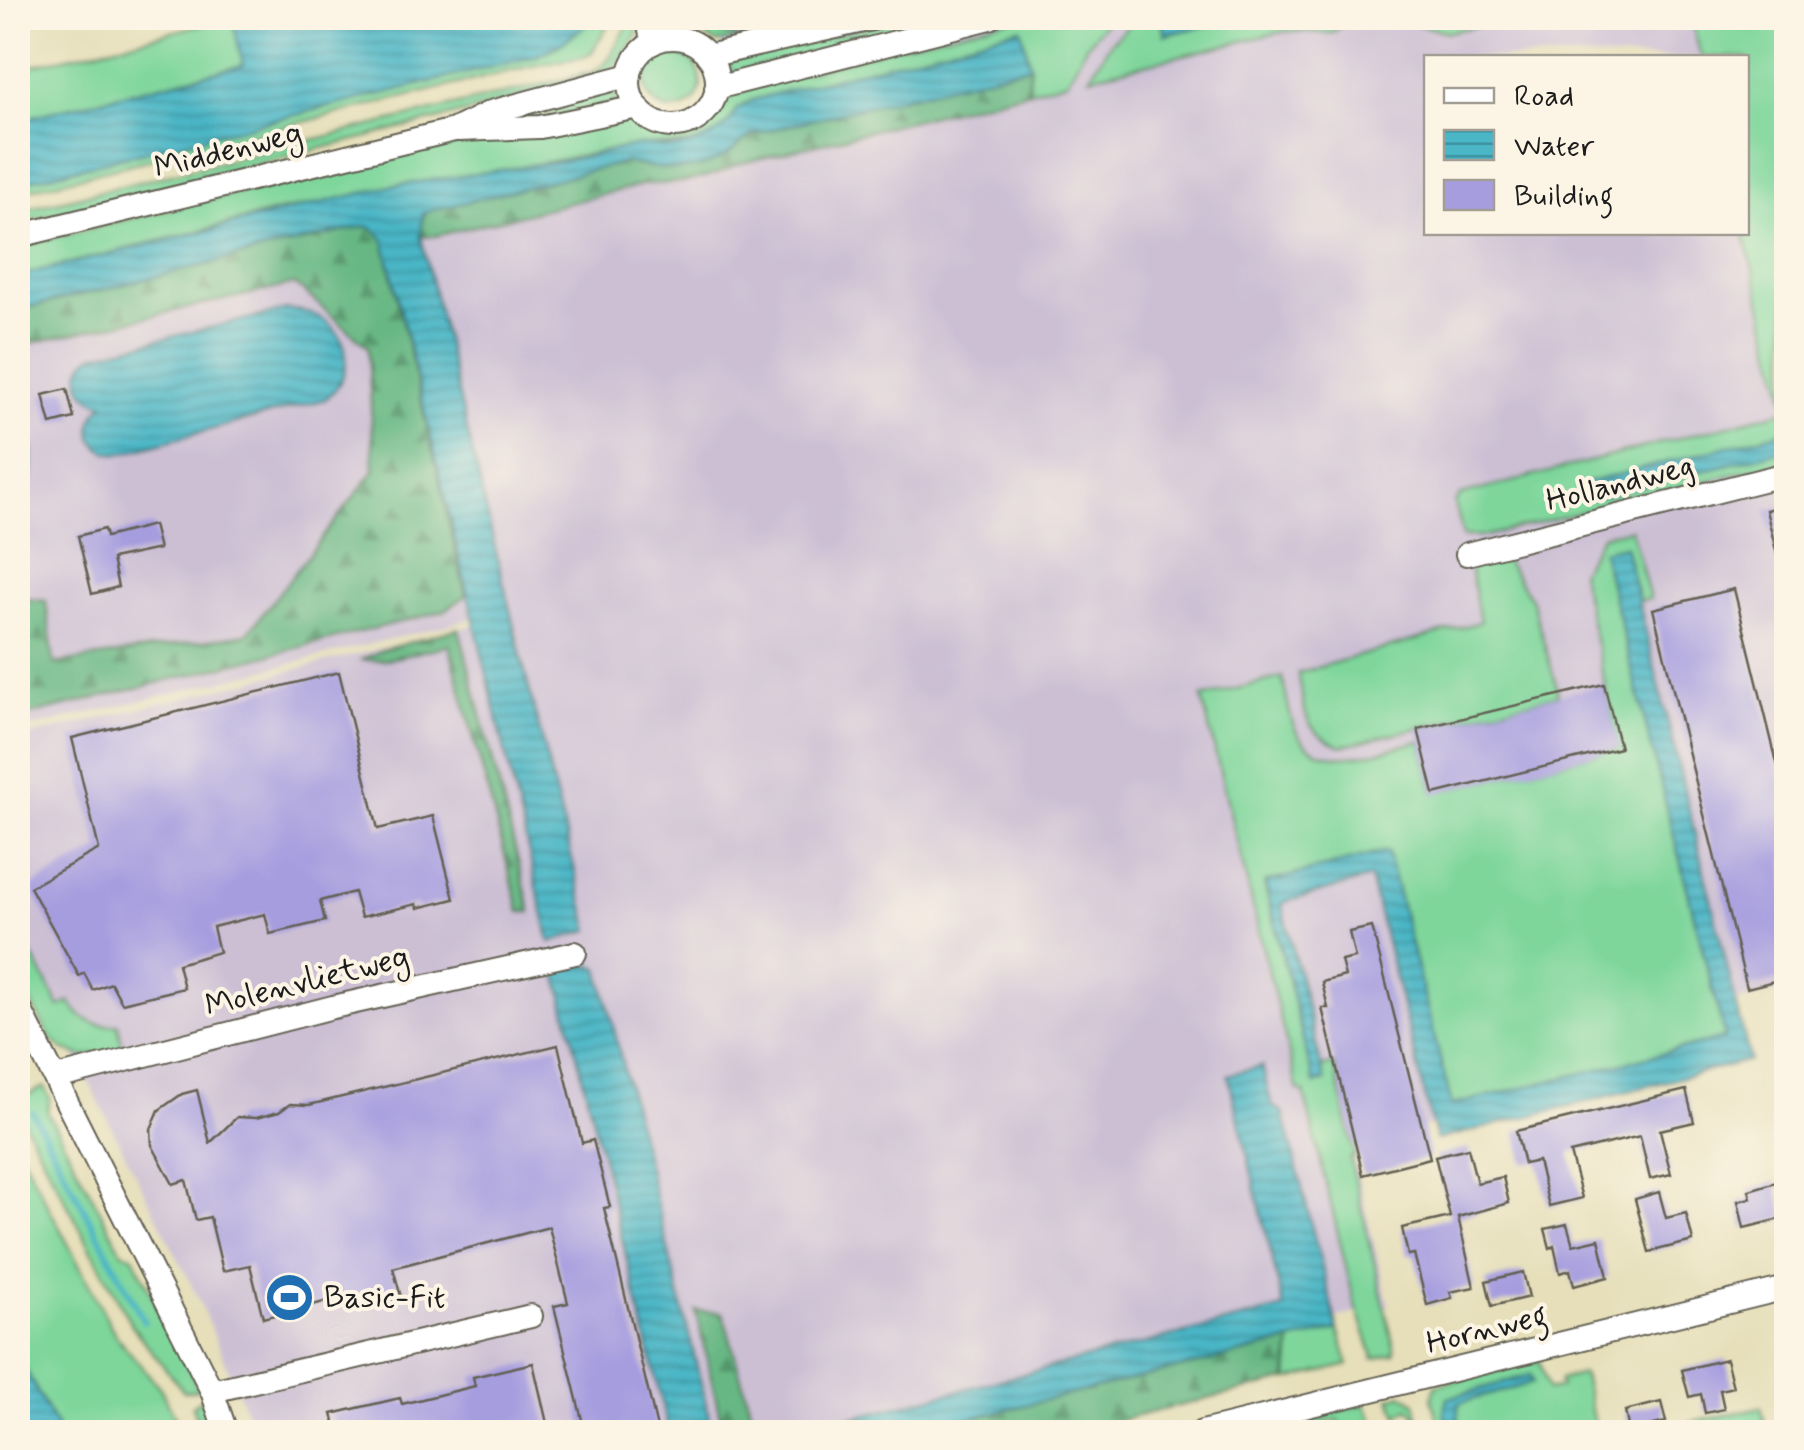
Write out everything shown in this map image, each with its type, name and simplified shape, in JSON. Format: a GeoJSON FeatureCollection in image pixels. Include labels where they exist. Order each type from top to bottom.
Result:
{"type":"FeatureCollection","features":[{"type":"Feature","properties":{"kind":"street"},"geometry":{"type":"LineString","coordinates":[[647,18],[666,33],[694,43],[708,56],[717,76],[708,109],[689,122],[666,125],[638,108],[630,92],[630,75],[638,56],[666,33]]}},
{"type":"Feature","properties":{"kind":"street"},"geometry":{"type":"LineString","coordinates":[[708,56],[876,18]]}},
{"type":"Feature","properties":{"kind":"street"},"geometry":{"type":"LineString","coordinates":[[716,88],[990,18]]}},
{"type":"Feature","properties":{"kind":"street","name":"Middenweg"},"geometry":{"type":"LineString","coordinates":[[18,236],[454,130],[491,112],[630,75]]}},
{"type":"Feature","properties":{"kind":"street","name":"Middenweg"},"geometry":{"type":"LineString","coordinates":[[454,130],[540,126],[638,108]]}},
{"type":"Feature","properties":{"kind":"street","name":"Hollandweg"},"geometry":{"type":"LineString","coordinates":[[1467,554],[1786,474]]}},
{"type":"Feature","properties":{"kind":"street","name":"Molenvlietweg"},"geometry":{"type":"LineString","coordinates":[[56,1078],[333,1007],[575,952]]}},
{"type":"Feature","properties":{"kind":"street"},"geometry":{"type":"LineString","coordinates":[[18,1005],[212,1391],[226,1432]]}},
{"type":"Feature","properties":{"kind":"street","name":"Hornweg"},"geometry":{"type":"LineString","coordinates":[[1202,1432],[1786,1288]]}},
{"type":"Feature","properties":{"kind":"street"},"geometry":{"type":"LineString","coordinates":[[212,1391],[531,1316]]}},
{"type":"Feature","properties":{"kind":"shaded area"},"geometry":{"type":"Polygon","coordinates":[[[713,18],[1786,18],[1786,989],[1726,1004],[1735,1050],[1350,1146],[1389,1305],[1022,1394],[1030,1432],[255,1432],[197,1296],[18,942],[18,739],[494,620],[393,200],[682,156],[745,114],[713,18]]]}},
{"type":"Feature","properties":{"kind":"shaded area"},"geometry":{"type":"Polygon","coordinates":[[[384,240],[472,619],[18,731],[18,310],[384,240]]]}},
{"type":"Feature","properties":{"kind":"green space"},"geometry":{"type":"Polygon","coordinates":[[[209,18],[232,18],[244,65],[18,120],[18,69],[209,23],[209,18]]]}},
{"type":"Feature","properties":{"kind":"green space"},"geometry":{"type":"Polygon","coordinates":[[[595,18],[612,18],[592,52],[584,57],[527,67],[18,192],[18,183],[536,56],[558,46],[595,18]]]}},
{"type":"Feature","properties":{"kind":"green space"},"geometry":{"type":"Polygon","coordinates":[[[638,18],[637,36],[613,69],[469,112],[18,223],[18,211],[590,73],[606,62],[625,30],[638,18]]]}},
{"type":"Feature","properties":{"kind":"green space"},"geometry":{"type":"Polygon","coordinates":[[[681,18],[696,18],[720,33],[739,38],[822,18],[853,18],[716,43],[688,27],[681,18]]]}},
{"type":"Feature","properties":{"kind":"green space"},"geometry":{"type":"Polygon","coordinates":[[[904,18],[966,18],[730,73],[730,60],[904,18]]]}},
{"type":"Feature","properties":{"kind":"green space"},"geometry":{"type":"Polygon","coordinates":[[[1014,18],[1109,18],[1086,46],[1067,81],[1029,91],[1030,66],[1020,28],[753,100],[714,135],[694,143],[639,145],[279,211],[18,276],[18,246],[402,153],[624,118],[659,135],[687,135],[710,122],[735,93],[893,47],[1014,18]]]}},
{"type":"Feature","properties":{"kind":"green space"},"geometry":{"type":"Polygon","coordinates":[[[1137,18],[1164,18],[1161,19],[1165,35],[1238,18],[1359,18],[1346,21],[1333,33],[1286,31],[1089,77],[1111,42],[1137,18]]]}},
{"type":"Feature","properties":{"kind":"green space"},"geometry":{"type":"Polygon","coordinates":[[[1405,18],[1517,18],[1448,32],[1406,22],[1405,18]]]}},
{"type":"Feature","properties":{"kind":"green space"},"geometry":{"type":"Polygon","coordinates":[[[1691,18],[1786,18],[1786,402],[1744,235],[1749,235],[1749,55],[1700,55],[1691,18]]]}},
{"type":"Feature","properties":{"kind":"green space"},"geometry":{"type":"Polygon","coordinates":[[[673,54],[693,62],[701,82],[693,102],[673,110],[653,102],[645,82],[653,62],[673,54]]]}},
{"type":"Feature","properties":{"kind":"green space"},"geometry":{"type":"Polygon","coordinates":[[[1030,66],[1029,91],[738,164],[694,180],[646,184],[421,237],[420,222],[427,210],[625,162],[665,169],[703,165],[728,154],[753,134],[1030,66]]]}},
{"type":"Feature","properties":{"kind":"green space"},"geometry":{"type":"Polygon","coordinates":[[[616,90],[617,102],[571,114],[490,120],[616,90]]]}},
{"type":"Feature","properties":{"kind":"green space"},"geometry":{"type":"Polygon","coordinates":[[[365,226],[373,228],[384,240],[466,596],[444,611],[18,718],[18,598],[46,601],[54,664],[247,634],[374,471],[368,347],[295,284],[18,346],[18,310],[365,226]]]}},
{"type":"Feature","properties":{"kind":"green space"},"geometry":{"type":"Polygon","coordinates":[[[1786,410],[1786,431],[1583,485],[1591,499],[1786,449],[1786,461],[1486,536],[1463,536],[1455,502],[1461,495],[1786,410]]]}},
{"type":"Feature","properties":{"kind":"green space"},"geometry":{"type":"Polygon","coordinates":[[[1631,529],[1650,599],[1639,601],[1625,546],[1602,552],[1725,1038],[1452,1106],[1387,851],[1264,883],[1309,1064],[1323,1075],[1322,1067],[1334,1065],[1355,1156],[1350,1158],[1394,1347],[1394,1354],[1374,1359],[1354,1300],[1304,1092],[1298,1091],[1202,698],[1282,677],[1293,724],[1303,741],[1316,751],[1350,756],[1421,741],[1434,793],[1619,748],[1580,572],[1602,535],[1631,529]]]}},
{"type":"Feature","properties":{"kind":"green space"},"geometry":{"type":"Polygon","coordinates":[[[1503,558],[1531,598],[1559,695],[1341,746],[1311,726],[1298,673],[1480,622],[1469,563],[1503,558]]]}},
{"type":"Feature","properties":{"kind":"green space"},"geometry":{"type":"Polygon","coordinates":[[[459,628],[531,912],[520,912],[449,645],[385,660],[360,660],[459,628]]]}},
{"type":"Feature","properties":{"kind":"green space"},"geometry":{"type":"Polygon","coordinates":[[[18,929],[60,1007],[70,1002],[90,1022],[118,1024],[123,1050],[83,1057],[62,1049],[50,1038],[18,979],[18,929]]]}},
{"type":"Feature","properties":{"kind":"green space"},"geometry":{"type":"Polygon","coordinates":[[[44,1087],[50,1099],[47,1111],[122,1252],[132,1255],[198,1390],[184,1392],[132,1326],[18,1111],[22,1098],[44,1087]]]}},
{"type":"Feature","properties":{"kind":"green space"},"geometry":{"type":"Polygon","coordinates":[[[18,1148],[116,1336],[160,1388],[183,1432],[59,1432],[18,1356],[18,1148]]]}},
{"type":"Feature","properties":{"kind":"green space"},"geometry":{"type":"Polygon","coordinates":[[[696,1311],[723,1313],[754,1423],[723,1430],[696,1311]]]}},
{"type":"Feature","properties":{"kind":"green space"},"geometry":{"type":"Polygon","coordinates":[[[1338,1330],[1349,1365],[1288,1380],[1291,1341],[1338,1330]]]}},
{"type":"Feature","properties":{"kind":"green space"},"geometry":{"type":"Polygon","coordinates":[[[1291,1341],[1287,1380],[1071,1432],[913,1432],[1291,1341]]]}},
{"type":"Feature","properties":{"kind":"green space"},"geometry":{"type":"Polygon","coordinates":[[[1539,1360],[1548,1390],[1561,1387],[1559,1380],[1583,1374],[1596,1432],[1458,1432],[1458,1403],[1533,1383],[1530,1375],[1448,1398],[1444,1411],[1448,1432],[1440,1432],[1432,1398],[1436,1385],[1539,1360]]]}},
{"type":"Feature","properties":{"kind":"green space"},"geometry":{"type":"Polygon","coordinates":[[[1402,1394],[1415,1403],[1420,1423],[1409,1408],[1398,1415],[1390,1398],[1402,1394]]]}},
{"type":"Feature","properties":{"kind":"green space"},"geometry":{"type":"Polygon","coordinates":[[[202,1399],[214,1432],[202,1432],[192,1406],[202,1399]]]}},
{"type":"Feature","properties":{"kind":"green space"},"geometry":{"type":"Polygon","coordinates":[[[1365,1404],[1379,1432],[1345,1432],[1338,1420],[1286,1432],[1267,1430],[1272,1425],[1365,1404]]]}},
{"type":"Feature","properties":{"kind":"green space"},"geometry":{"type":"Polygon","coordinates":[[[1761,1407],[1767,1432],[1650,1432],[1761,1407]]]}},
{"type":"Feature","properties":{"kind":"water"},"geometry":{"type":"Polygon","coordinates":[[[232,18],[595,18],[558,46],[536,56],[18,183],[18,120],[243,65],[232,18]]]}},
{"type":"Feature","properties":{"kind":"water"},"geometry":{"type":"Polygon","coordinates":[[[1161,18],[1238,18],[1165,35],[1161,18]]]}},
{"type":"Feature","properties":{"kind":"water"},"geometry":{"type":"Polygon","coordinates":[[[1021,28],[1030,66],[754,134],[728,154],[703,166],[665,169],[625,162],[423,213],[421,237],[590,930],[550,942],[384,240],[373,228],[365,226],[18,310],[18,276],[391,186],[568,160],[639,145],[692,145],[712,136],[728,124],[737,109],[753,100],[1021,28]]]}},
{"type":"Feature","properties":{"kind":"water"},"geometry":{"type":"Polygon","coordinates":[[[286,310],[305,311],[321,318],[342,340],[345,369],[339,385],[326,399],[123,453],[103,450],[92,438],[92,421],[104,404],[88,396],[80,376],[93,355],[286,310]]]}},
{"type":"Feature","properties":{"kind":"water"},"geometry":{"type":"Polygon","coordinates":[[[18,418],[29,438],[33,460],[29,481],[18,501],[18,418]]]}},
{"type":"Feature","properties":{"kind":"water"},"geometry":{"type":"Polygon","coordinates":[[[1786,431],[1786,449],[1591,500],[1588,489],[1584,489],[1583,484],[1786,431]]]}},
{"type":"Feature","properties":{"kind":"water"},"geometry":{"type":"Polygon","coordinates":[[[1625,546],[1750,1060],[1436,1140],[1370,878],[1282,903],[1325,1081],[1314,1084],[1265,883],[1387,851],[1452,1105],[1725,1038],[1602,551],[1625,546]]]}},
{"type":"Feature","properties":{"kind":"water"},"geometry":{"type":"Polygon","coordinates":[[[587,964],[599,968],[713,1432],[669,1432],[556,969],[587,964]]]}},
{"type":"Feature","properties":{"kind":"water"},"geometry":{"type":"Polygon","coordinates":[[[1262,1066],[1272,1106],[1283,1112],[1338,1330],[913,1432],[817,1432],[815,1427],[1284,1308],[1228,1075],[1262,1066]]]}},
{"type":"Feature","properties":{"kind":"water"},"geometry":{"type":"Polygon","coordinates":[[[18,1356],[59,1432],[18,1432],[18,1356]]]}},
{"type":"Feature","properties":{"kind":"water"},"geometry":{"type":"Polygon","coordinates":[[[1530,1375],[1533,1383],[1459,1403],[1458,1432],[1448,1432],[1444,1411],[1448,1398],[1530,1375]]]}},
{"type":"Feature","properties":{"kind":"building"},"geometry":{"type":"Polygon","coordinates":[[[67,389],[74,418],[51,424],[43,395],[67,389]]]}},
{"type":"Feature","properties":{"kind":"building"},"geometry":{"type":"Polygon","coordinates":[[[1786,505],[1786,567],[1780,567],[1766,510],[1786,505]]]}},
{"type":"Feature","properties":{"kind":"building"},"geometry":{"type":"Polygon","coordinates":[[[153,525],[159,549],[112,559],[118,587],[92,594],[78,536],[104,529],[106,537],[153,525]]]}},
{"type":"Feature","properties":{"kind":"building"},"geometry":{"type":"Polygon","coordinates":[[[1734,589],[1786,799],[1786,978],[1747,988],[1653,609],[1734,589]]]}},
{"type":"Feature","properties":{"kind":"building"},"geometry":{"type":"Polygon","coordinates":[[[339,672],[378,829],[433,816],[454,899],[361,917],[354,892],[320,901],[325,921],[270,934],[265,914],[213,927],[219,952],[178,964],[184,988],[122,1003],[111,983],[93,990],[84,973],[79,976],[30,887],[99,849],[72,738],[339,672]]]}},
{"type":"Feature","properties":{"kind":"building"},"geometry":{"type":"Polygon","coordinates":[[[1604,684],[1620,748],[1434,794],[1418,729],[1604,684]]]}},
{"type":"Feature","properties":{"kind":"building"},"geometry":{"type":"Polygon","coordinates":[[[1372,927],[1430,1158],[1363,1175],[1322,1008],[1328,1008],[1322,982],[1345,976],[1341,961],[1355,958],[1349,932],[1372,927]]]}},
{"type":"Feature","properties":{"kind":"building"},"geometry":{"type":"Polygon","coordinates":[[[558,1045],[582,1143],[593,1140],[610,1207],[604,1208],[658,1432],[585,1432],[554,1306],[568,1303],[549,1227],[393,1268],[401,1297],[347,1310],[343,1297],[263,1318],[250,1265],[223,1271],[210,1217],[196,1220],[186,1180],[173,1184],[152,1145],[151,1129],[159,1110],[182,1094],[197,1090],[210,1143],[237,1117],[256,1118],[279,1112],[290,1104],[309,1105],[558,1045]]]}},
{"type":"Feature","properties":{"kind":"building"},"geometry":{"type":"Polygon","coordinates":[[[1686,1090],[1694,1122],[1660,1130],[1671,1174],[1650,1179],[1640,1136],[1570,1153],[1582,1198],[1549,1206],[1538,1161],[1524,1164],[1516,1131],[1686,1090]]]}},
{"type":"Feature","properties":{"kind":"building"},"geometry":{"type":"Polygon","coordinates":[[[1468,1148],[1477,1183],[1503,1177],[1509,1203],[1458,1217],[1474,1287],[1450,1292],[1452,1298],[1427,1305],[1414,1254],[1408,1255],[1402,1228],[1450,1217],[1435,1156],[1468,1148]]]}},
{"type":"Feature","properties":{"kind":"building"},"geometry":{"type":"Polygon","coordinates":[[[1776,1182],[1785,1218],[1744,1228],[1738,1201],[1751,1198],[1749,1190],[1776,1182]]]}},
{"type":"Feature","properties":{"kind":"building"},"geometry":{"type":"Polygon","coordinates":[[[1659,1192],[1666,1218],[1686,1213],[1693,1241],[1649,1252],[1635,1199],[1659,1192]]]}},
{"type":"Feature","properties":{"kind":"building"},"geometry":{"type":"Polygon","coordinates":[[[1567,1224],[1573,1245],[1599,1239],[1608,1277],[1574,1286],[1570,1270],[1560,1273],[1554,1246],[1550,1248],[1545,1229],[1567,1224]]]}},
{"type":"Feature","properties":{"kind":"building"},"geometry":{"type":"Polygon","coordinates":[[[1523,1272],[1529,1297],[1492,1306],[1486,1281],[1523,1272]]]}},
{"type":"Feature","properties":{"kind":"building"},"geometry":{"type":"Polygon","coordinates":[[[1726,1359],[1733,1387],[1720,1390],[1724,1409],[1705,1413],[1701,1394],[1689,1397],[1682,1370],[1726,1359]]]}},
{"type":"Feature","properties":{"kind":"building"},"geometry":{"type":"Polygon","coordinates":[[[533,1363],[549,1432],[337,1432],[332,1414],[400,1398],[402,1404],[475,1386],[473,1377],[533,1363]]]}},
{"type":"Feature","properties":{"kind":"building"},"geometry":{"type":"Polygon","coordinates":[[[1661,1402],[1666,1422],[1629,1431],[1625,1411],[1661,1402]]]}},
{"type":"Feature","properties":{"kind":"waterway"},"geometry":{"type":"LineString","coordinates":[[33,1113],[144,1321]]}},
{"type":"Feature","properties":{"kind":"place","name":"Basic-Fit"},"geometry":{"type":"Point","coordinates":[289,1298]}}]}
